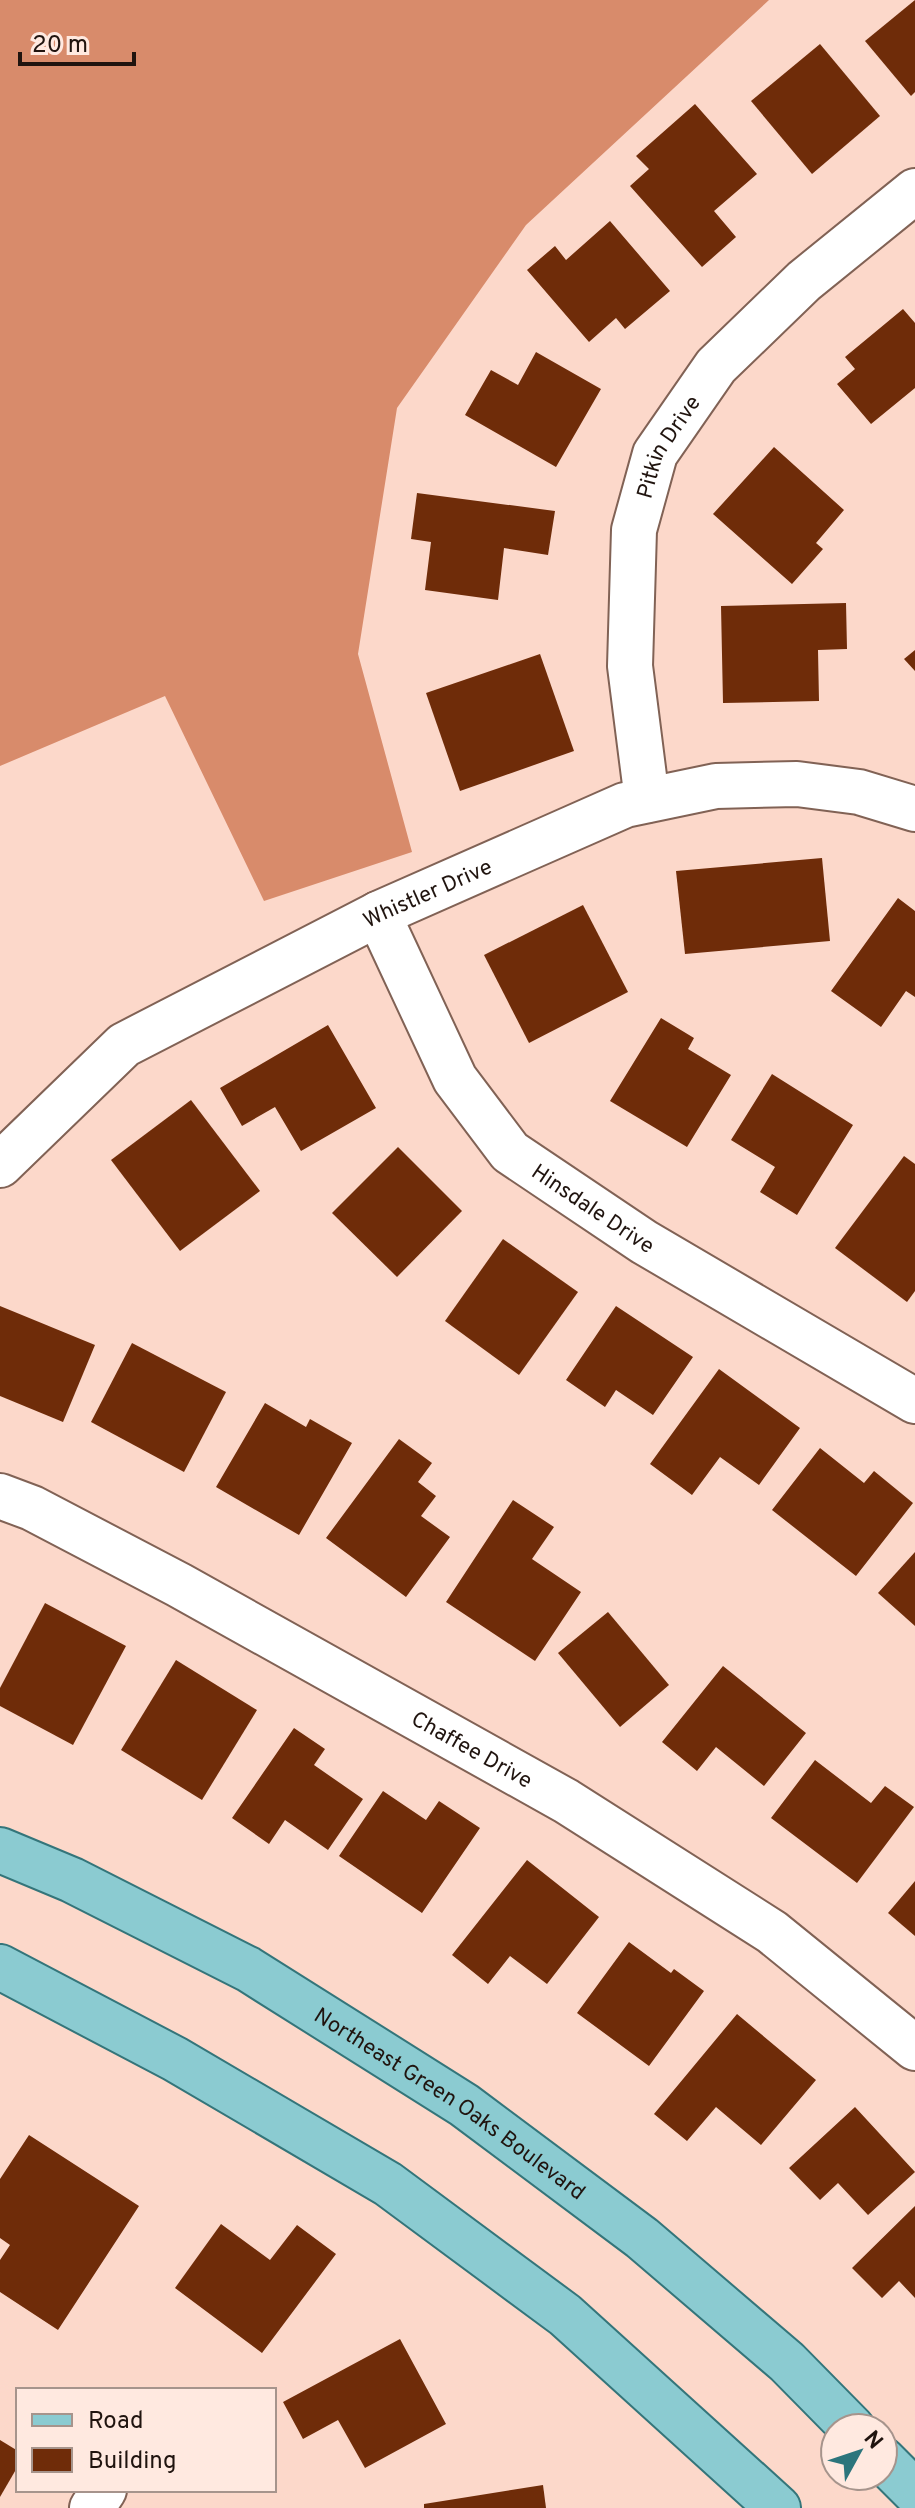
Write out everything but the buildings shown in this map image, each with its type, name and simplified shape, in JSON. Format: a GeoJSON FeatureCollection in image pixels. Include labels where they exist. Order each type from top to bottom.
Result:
{"type":"FeatureCollection","features":[{"type":"Feature","properties":{"kind":"main road","name":"Northeast Green Oaks Boulevard"},"geometry":{"type":"LineString","coordinates":[[0,1850],[72,1880],[248,1969],[464,2105],[642,2238],[787,2362],[836,2412]]}},
{"type":"Feature","properties":{"kind":"main road"},"geometry":{"type":"LineString","coordinates":[[0,1967],[119,2028],[388,2184],[565,2315],[778,2508]]}},
{"type":"Feature","properties":{"kind":"main road"},"geometry":{"type":"LineString","coordinates":[[899,2476],[915,2492]]}},
{"type":"Feature","properties":{"kind":"street","name":"Pitkin Drive"},"geometry":{"type":"LineString","coordinates":[[647,800],[630,666],[634,530],[655,454],[716,366],[804,281],[915,191]]}},
{"type":"Feature","properties":{"kind":"street","name":"Whistler Drive"},"geometry":{"type":"LineString","coordinates":[[2,1159],[124,1045],[378,914],[625,805],[716,786],[797,784],[859,792],[915,809]]}},
{"type":"Feature","properties":{"kind":"street","name":"Hinsdale Drive"},"geometry":{"type":"LineString","coordinates":[[378,914],[455,1079],[510,1152],[644,1242],[915,1401]]}},
{"type":"Feature","properties":{"kind":"street","name":"Chaffee Drive"},"geometry":{"type":"LineString","coordinates":[[0,1496],[32,1508],[179,1585],[566,1801],[772,1932],[915,2048]]}},
{"type":"Feature","properties":{"kind":"shaded area"},"geometry":{"type":"Polygon","coordinates":[[[0,0],[769,0],[526,225],[397,408],[358,654],[412,852],[264,901],[165,696],[0,766],[0,0]]]}}]}
